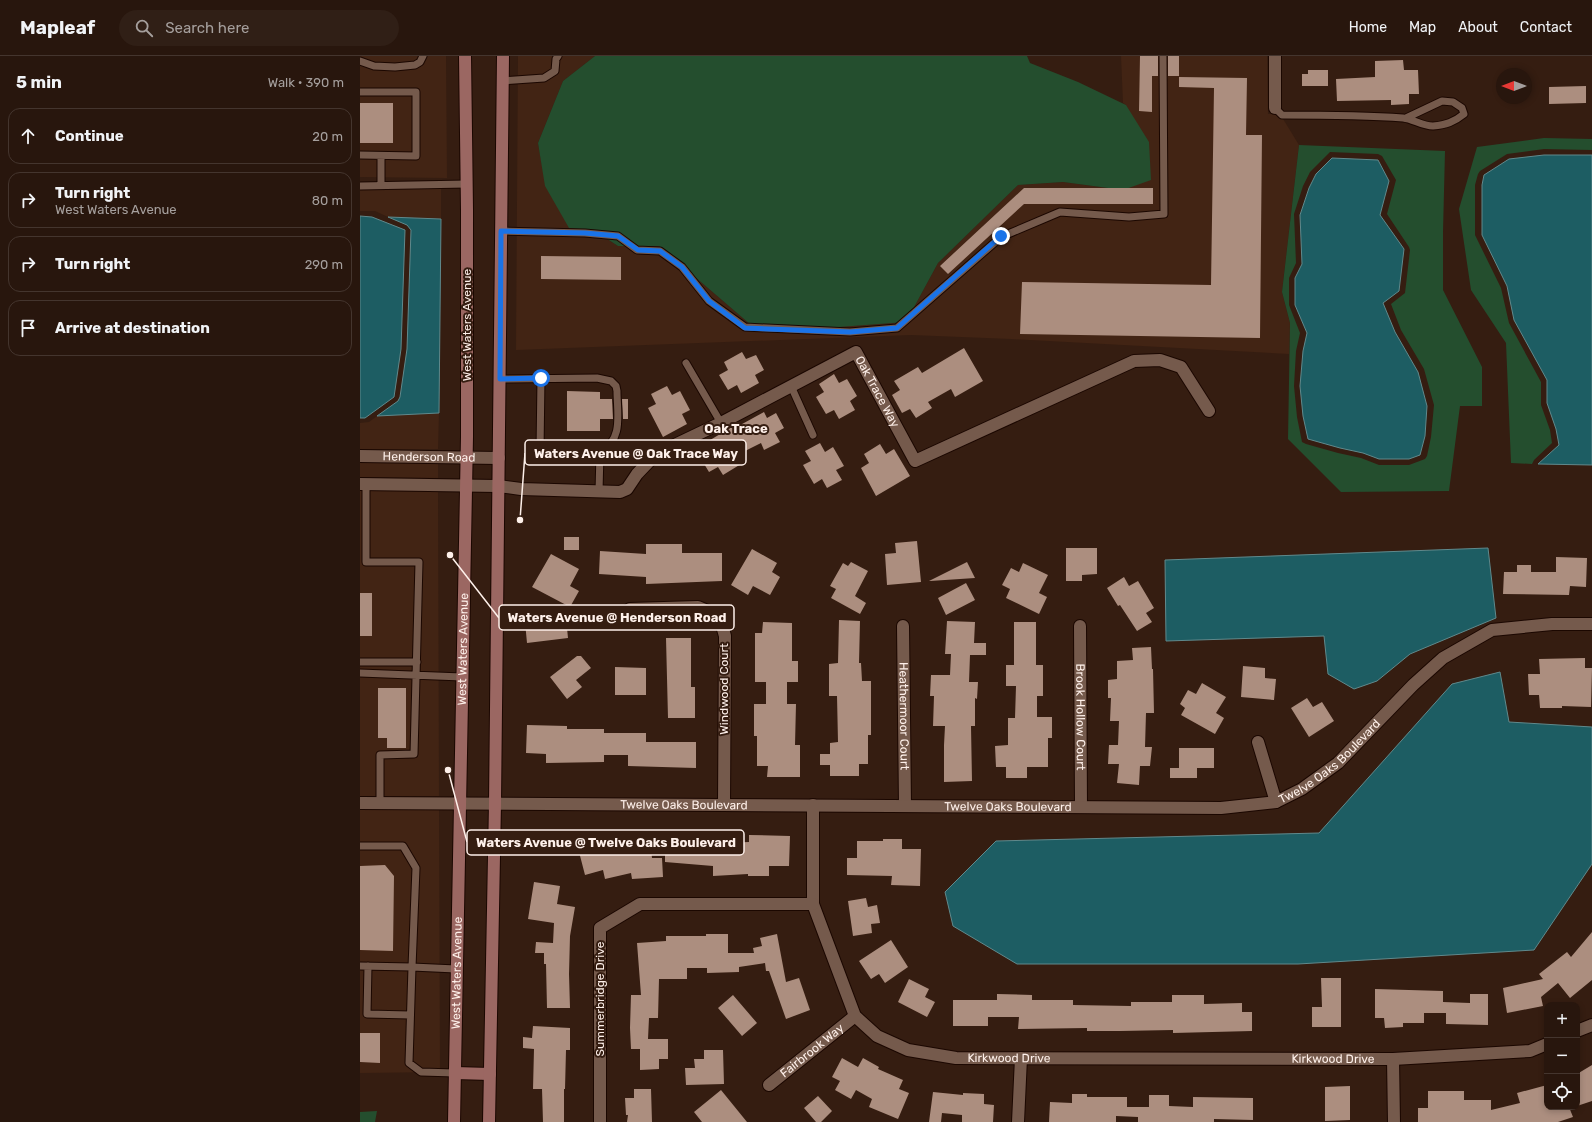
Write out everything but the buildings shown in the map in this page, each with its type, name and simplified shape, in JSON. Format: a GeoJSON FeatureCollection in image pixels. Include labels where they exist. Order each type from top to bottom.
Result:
{"type":"FeatureCollection","features":[{"type":"Feature","properties":{"kind":"main road","name":"West Waters Avenue"},"geometry":{"type":"LineString","coordinates":[[454,1122],[465,485],[467,456],[467,184],[465,56]]}},
{"type":"Feature","properties":{"kind":"main road"},"geometry":{"type":"LineString","coordinates":[[489,1122],[495,803],[503,56]]}},
{"type":"Feature","properties":{"kind":"main road"},"geometry":{"type":"LineString","coordinates":[[455,1073],[490,1074]]}},
{"type":"Feature","properties":{"kind":"street"},"geometry":{"type":"LineString","coordinates":[[1275,56],[1275,108]]}},
{"type":"Feature","properties":{"kind":"street","name":"Oak Trace Way"},"geometry":{"type":"LineString","coordinates":[[498,486],[521,489],[620,492],[627,489],[656,454],[721,423],[856,352],[915,462],[1134,361],[1160,360],[1181,366],[1209,411]]}},
{"type":"Feature","properties":{"kind":"street","name":"Henderson Road"},"geometry":{"type":"LineString","coordinates":[[360,456],[467,456],[498,458]]}},
{"type":"Feature","properties":{"kind":"street"},"geometry":{"type":"LineString","coordinates":[[363,484],[498,486]]}},
{"type":"Feature","properties":{"kind":"street","name":"Windwood Court"},"geometry":{"type":"LineString","coordinates":[[610,623],[630,609],[698,607],[712,613],[721,622],[725,636],[724,805]]}},
{"type":"Feature","properties":{"kind":"street","name":"Twelve Oaks Boulevard"},"geometry":{"type":"LineString","coordinates":[[360,803],[1221,808],[1276,802],[1302,789],[1338,764],[1413,684],[1449,654],[1492,630],[1552,624],[1592,624]]}},
{"type":"Feature","properties":{"kind":"street","name":"Heathermoor Court"},"geometry":{"type":"LineString","coordinates":[[903,626],[905,806]]}},
{"type":"Feature","properties":{"kind":"street","name":"Brook Hollow Court"},"geometry":{"type":"LineString","coordinates":[[1080,626],[1081,807]]}},
{"type":"Feature","properties":{"kind":"street"},"geometry":{"type":"LineString","coordinates":[[1258,742],[1276,802]]}},
{"type":"Feature","properties":{"kind":"street","name":"Kirkwood Drive"},"geometry":{"type":"LineString","coordinates":[[813,805],[813,904],[855,1016],[877,1036],[908,1050],[956,1058],[1393,1059]]}},
{"type":"Feature","properties":{"kind":"street","name":"Summerbridge Drive"},"geometry":{"type":"LineString","coordinates":[[600,1122],[600,928],[640,904],[813,904]]}},
{"type":"Feature","properties":{"kind":"street","name":"Fairbrook Way"},"geometry":{"type":"LineString","coordinates":[[769,1085],[855,1016]]}},
{"type":"Feature","properties":{"kind":"street"},"geometry":{"type":"LineString","coordinates":[[1580,1030],[1592,1025]]}},
{"type":"Feature","properties":{"kind":"street"},"geometry":{"type":"LineString","coordinates":[[1394,1122],[1393,1059],[1530,1051],[1544,1045]]}},
{"type":"Feature","properties":{"kind":"street"},"geometry":{"type":"LineString","coordinates":[[1018,1122],[1021,1058]]}},
{"type":"Feature","properties":{"kind":"lane"},"geometry":{"type":"LineString","coordinates":[[360,61],[374,66],[394,67],[415,65],[420,62],[423,56]]}},
{"type":"Feature","properties":{"kind":"lane"},"geometry":{"type":"LineString","coordinates":[[501,231],[585,233],[618,236],[638,250],[660,251],[682,267],[709,301],[745,328],[850,332],[897,328],[1001,236],[1060,212],[1129,217],[1164,214],[1163,56]]}},
{"type":"Feature","properties":{"kind":"lane"},"geometry":{"type":"LineString","coordinates":[[502,81],[544,78],[554,71],[556,57]]}},
{"type":"Feature","properties":{"kind":"lane"},"geometry":{"type":"LineString","coordinates":[[360,92],[416,92],[416,156],[360,156]]}},
{"type":"Feature","properties":{"kind":"lane"},"geometry":{"type":"LineString","coordinates":[[1275,108],[1282,115],[1340,114],[1406,118],[1431,126],[1446,125],[1456,121],[1464,114],[1462,108],[1453,102],[1442,101],[1406,118]]}},
{"type":"Feature","properties":{"kind":"lane"},"geometry":{"type":"LineString","coordinates":[[381,156],[381,185]]}},
{"type":"Feature","properties":{"kind":"lane"},"geometry":{"type":"LineString","coordinates":[[360,186],[467,184]]}},
{"type":"Feature","properties":{"kind":"lane"},"geometry":{"type":"LineString","coordinates":[[686,363],[721,423]]}},
{"type":"Feature","properties":{"kind":"lane"},"geometry":{"type":"LineString","coordinates":[[500,379],[541,378],[597,378],[611,381],[616,386],[616,436],[608,448],[600,452],[540,451],[541,378]]}},
{"type":"Feature","properties":{"kind":"lane"},"geometry":{"type":"LineString","coordinates":[[792,386],[813,435]]}},
{"type":"Feature","properties":{"kind":"lane"},"geometry":{"type":"LineString","coordinates":[[599,492],[600,452]]}},
{"type":"Feature","properties":{"kind":"lane"},"geometry":{"type":"LineString","coordinates":[[363,484],[363,562],[418,562],[414,754],[380,756],[380,803]]}},
{"type":"Feature","properties":{"kind":"lane"},"geometry":{"type":"LineString","coordinates":[[360,662],[417,662]]}},
{"type":"Feature","properties":{"kind":"lane"},"geometry":{"type":"LineString","coordinates":[[360,674],[462,677]]}},
{"type":"Feature","properties":{"kind":"lane"},"geometry":{"type":"LineString","coordinates":[[360,846],[403,846],[416,868],[409,1063],[421,1072],[455,1073]]}},
{"type":"Feature","properties":{"kind":"lane"},"geometry":{"type":"LineString","coordinates":[[410,1015],[367,1014],[364,966],[456,969]]}},
{"type":"Feature","properties":{"kind":"shaded area"},"geometry":{"type":"Polygon","coordinates":[[[360,56],[446,56],[447,178],[360,177],[360,56]]]}},
{"type":"Feature","properties":{"kind":"shaded area"},"geometry":{"type":"Polygon","coordinates":[[[518,56],[595,56],[563,81],[538,143],[546,186],[595,231],[618,246],[659,246],[758,331],[906,322],[938,263],[1018,185],[1063,182],[1123,190],[1126,105],[1123,103],[1121,56],[1267,56],[1268,114],[1280,114],[1299,145],[1282,292],[1290,323],[1289,354],[911,335],[516,350],[518,56]]]}},
{"type":"Feature","properties":{"kind":"shaded area"},"geometry":{"type":"Polygon","coordinates":[[[360,183],[441,183],[441,219],[388,217],[375,211],[360,211],[360,183]]]}},
{"type":"Feature","properties":{"kind":"shaded area"},"geometry":{"type":"Polygon","coordinates":[[[439,413],[438,449],[360,449],[360,423],[369,422],[377,416],[439,413]]]}},
{"type":"Feature","properties":{"kind":"shaded area"},"geometry":{"type":"Polygon","coordinates":[[[360,462],[438,463],[438,478],[360,477],[360,462]]]}},
{"type":"Feature","properties":{"kind":"shaded area"},"geometry":{"type":"Polygon","coordinates":[[[360,491],[438,491],[439,796],[360,796],[360,491]]]}},
{"type":"Feature","properties":{"kind":"shaded area"},"geometry":{"type":"Polygon","coordinates":[[[360,809],[439,810],[440,1072],[360,1073],[360,809]]]}},
{"type":"Feature","properties":{"kind":"green space"},"geometry":{"type":"Polygon","coordinates":[[[595,56],[1027,56],[1030,63],[1078,82],[1126,105],[1149,142],[1151,180],[1123,190],[1063,182],[1018,185],[938,263],[906,322],[758,331],[659,246],[618,246],[595,231],[569,228],[545,186],[538,143],[563,81],[595,56]]]}},
{"type":"Feature","properties":{"kind":"green space"},"geometry":{"type":"Polygon","coordinates":[[[1544,138],[1592,139],[1592,150],[1544,149],[1507,154],[1480,171],[1475,185],[1475,235],[1501,288],[1509,323],[1541,382],[1541,405],[1550,430],[1552,443],[1534,460],[1532,464],[1511,463],[1506,343],[1471,290],[1459,209],[1477,147],[1544,138]]]}},
{"type":"Feature","properties":{"kind":"green space"},"geometry":{"type":"Polygon","coordinates":[[[1299,145],[1445,151],[1443,290],[1482,367],[1482,406],[1460,406],[1449,491],[1341,492],[1288,439],[1290,323],[1282,292],[1299,145]],[[1330,152],[1310,172],[1303,186],[1294,214],[1296,263],[1289,278],[1289,305],[1300,333],[1296,351],[1294,386],[1297,417],[1302,442],[1306,444],[1361,458],[1379,465],[1409,465],[1425,459],[1427,456],[1431,437],[1434,405],[1424,369],[1401,330],[1391,304],[1405,293],[1410,250],[1387,214],[1396,180],[1382,156],[1378,154],[1330,152]]]}},
{"type":"Feature","properties":{"kind":"green space"},"geometry":{"type":"Polygon","coordinates":[[[377,1111],[375,1122],[360,1122],[360,1112],[377,1111]]]}},
{"type":"Feature","properties":{"kind":"water"},"geometry":{"type":"Polygon","coordinates":[[[1544,155],[1592,155],[1592,465],[1538,464],[1559,445],[1556,429],[1547,403],[1547,380],[1514,320],[1507,286],[1482,235],[1482,185],[1484,175],[1509,159],[1544,155]]]}},
{"type":"Feature","properties":{"kind":"water"},"geometry":{"type":"Polygon","coordinates":[[[1332,158],[1378,160],[1389,181],[1380,215],[1404,249],[1399,291],[1383,303],[1395,332],[1418,372],[1427,406],[1425,436],[1420,455],[1409,459],[1379,459],[1363,453],[1308,439],[1303,416],[1300,386],[1303,351],[1307,333],[1295,305],[1295,278],[1302,264],[1300,215],[1309,188],[1316,174],[1332,158]]]}},
{"type":"Feature","properties":{"kind":"water"},"geometry":{"type":"Polygon","coordinates":[[[360,216],[372,217],[405,230],[401,349],[394,397],[365,418],[360,418],[360,216]]]}},
{"type":"Feature","properties":{"kind":"water"},"geometry":{"type":"Polygon","coordinates":[[[388,217],[441,219],[439,413],[377,416],[398,401],[400,397],[407,349],[411,230],[407,225],[388,217]]]}},
{"type":"Feature","properties":{"kind":"water"},"geometry":{"type":"Polygon","coordinates":[[[1488,548],[1496,618],[1410,654],[1377,681],[1354,689],[1328,674],[1324,636],[1166,641],[1165,560],[1488,548]]]}},
{"type":"Feature","properties":{"kind":"water"},"geometry":{"type":"Polygon","coordinates":[[[1500,672],[1509,722],[1592,727],[1592,864],[1534,950],[1298,964],[1017,964],[953,926],[945,892],[996,841],[1319,833],[1452,684],[1500,672]]]}},
{"type":"Feature","properties":{"kind":"place","name":"Waters Avenue @ Oak Trace Way"},"geometry":{"type":"Point","coordinates":[520,520]}},
{"type":"Feature","properties":{"kind":"place","name":"Waters Avenue @ Henderson Road"},"geometry":{"type":"Point","coordinates":[450,555]}},
{"type":"Feature","properties":{"kind":"place","name":"Waters Avenue @ Twelve Oaks Boulevard"},"geometry":{"type":"Point","coordinates":[448,770]}},
{"type":"Feature","properties":{"kind":"district","name":"Oak Trace"},"geometry":{"type":"Point","coordinates":[736,428]}},
{"type":"Feature","properties":{"kind":"route"},"geometry":{"type":"LineString","coordinates":[[541,378],[500,379],[501,231],[585,233],[618,236],[638,250],[660,251],[682,267],[709,301],[745,328],[850,332],[897,328],[1001,236]]}}]}
